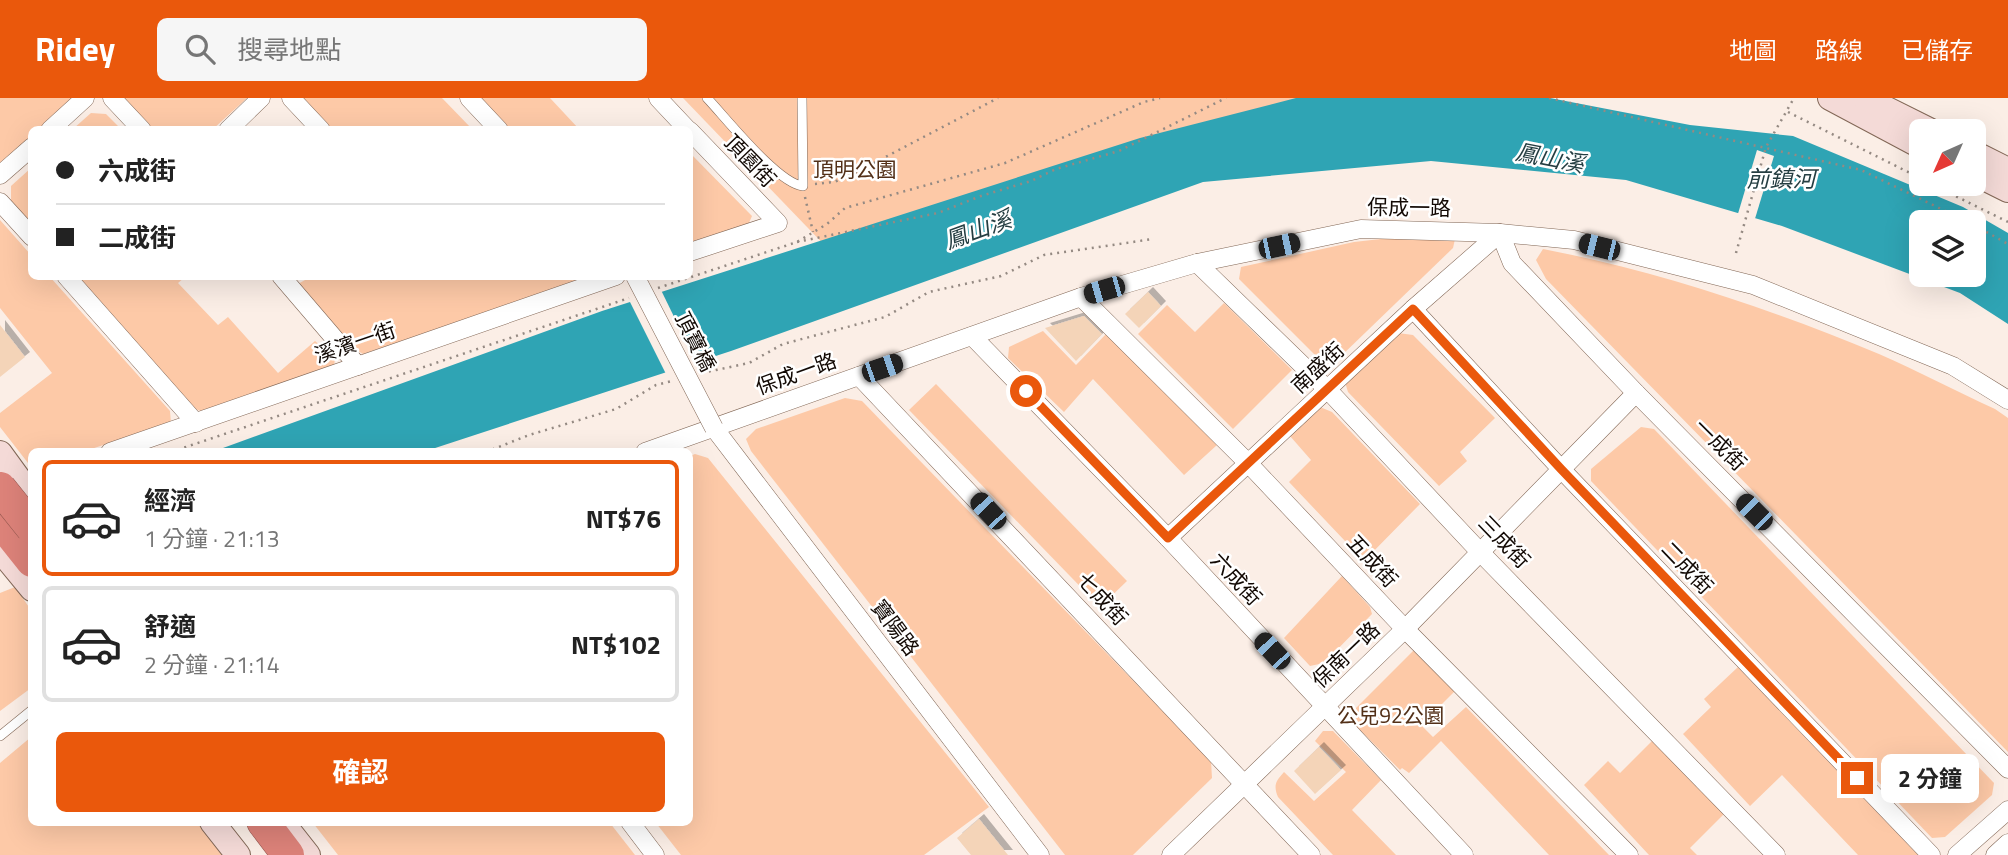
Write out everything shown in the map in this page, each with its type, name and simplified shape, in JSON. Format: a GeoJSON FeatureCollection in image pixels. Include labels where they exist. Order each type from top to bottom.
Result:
{"type":"FeatureCollection","features":[{"type":"Feature","properties":{"kind":"highway"},"geometry":{"type":"LineString","coordinates":[[17,486],[28,517]]}},
{"type":"Feature","properties":{"kind":"highway"},"geometry":{"type":"LineString","coordinates":[[0,521],[28,556]]}},
{"type":"Feature","properties":{"kind":"highway"},"geometry":{"type":"LineString","coordinates":[[241,826],[263,855]]}},
{"type":"Feature","properties":{"kind":"highway"},"geometry":{"type":"LineString","coordinates":[[266,826],[288,855]]}},
{"type":"Feature","properties":{"kind":"street"},"geometry":{"type":"LineString","coordinates":[[54,126],[85,98]]}},
{"type":"Feature","properties":{"kind":"street"},"geometry":{"type":"LineString","coordinates":[[112,98],[138,126]]}},
{"type":"Feature","properties":{"kind":"street"},"geometry":{"type":"LineString","coordinates":[[232,126],[261,98]]}},
{"type":"Feature","properties":{"kind":"street"},"geometry":{"type":"LineString","coordinates":[[291,98],[317,126]]}},
{"type":"Feature","properties":{"kind":"street"},"geometry":{"type":"LineString","coordinates":[[469,98],[495,126]]}},
{"type":"Feature","properties":{"kind":"street","name":"頂園街"},"geometry":{"type":"LineString","coordinates":[[658,98],[685,126]]}},
{"type":"Feature","properties":{"kind":"street"},"geometry":{"type":"LineString","coordinates":[[1830,98],[1909,140]]}},
{"type":"Feature","properties":{"kind":"street"},"geometry":{"type":"LineString","coordinates":[[1865,98],[1909,120]]}},
{"type":"Feature","properties":{"kind":"street","name":"頂園街"},"geometry":{"type":"LineString","coordinates":[[693,134],[778,223],[693,251]]}},
{"type":"Feature","properties":{"kind":"street"},"geometry":{"type":"LineString","coordinates":[[0,175],[28,150]]}},
{"type":"Feature","properties":{"kind":"street"},"geometry":{"type":"LineString","coordinates":[[1986,159],[2008,170]]}},
{"type":"Feature","properties":{"kind":"street"},"geometry":{"type":"LineString","coordinates":[[1986,179],[2008,190]]}},
{"type":"Feature","properties":{"kind":"street"},"geometry":{"type":"LineString","coordinates":[[0,202],[28,233]]}},
{"type":"Feature","properties":{"kind":"street","name":"保成一路"},"geometry":{"type":"LineString","coordinates":[[656,448],[1081,297],[1197,263],[1361,229],[1500,233],[1574,240],[1753,285],[1953,366],[2008,400]]}},
{"type":"Feature","properties":{"kind":"street","name":"南盛街"},"geometry":{"type":"LineString","coordinates":[[1168,538],[1413,309],[1500,233]]}},
{"type":"Feature","properties":{"kind":"street","name":"一成街"},"geometry":{"type":"LineString","coordinates":[[1500,233],[1512,263],[1636,393],[2008,769]]}},
{"type":"Feature","properties":{"kind":"street","name":"三成街"},"geometry":{"type":"LineString","coordinates":[[1197,263],[1328,390],[1480,552],[1776,855]]}},
{"type":"Feature","properties":{"kind":"street"},"geometry":{"type":"LineString","coordinates":[[70,280],[196,423]]}},
{"type":"Feature","properties":{"kind":"street"},"geometry":{"type":"LineString","coordinates":[[284,280],[358,366]]}},
{"type":"Feature","properties":{"kind":"street","name":"溪濱一街"},"geometry":{"type":"LineString","coordinates":[[122,448],[605,280]]}},
{"type":"Feature","properties":{"kind":"street","name":"頂寶橋"},"geometry":{"type":"LineString","coordinates":[[637,280],[714,428]]}},
{"type":"Feature","properties":{"kind":"street","name":"五成街"},"geometry":{"type":"LineString","coordinates":[[1081,297],[1249,464],[1405,629],[1629,855]]}},
{"type":"Feature","properties":{"kind":"street","name":"二成街"},"geometry":{"type":"LineString","coordinates":[[1413,309],[1561,469],[1931,855]]}},
{"type":"Feature","properties":{"kind":"street","name":"六成街"},"geometry":{"type":"LineString","coordinates":[[972,336],[1168,538],[1464,855]]}},
{"type":"Feature","properties":{"kind":"street","name":"七成街"},"geometry":{"type":"LineString","coordinates":[[859,376],[1311,855]]}},
{"type":"Feature","properties":{"kind":"street","name":"保南一路"},"geometry":{"type":"LineString","coordinates":[[1171,855],[1405,629],[1636,393]]}},
{"type":"Feature","properties":{"kind":"street","name":"寶陽路"},"geometry":{"type":"LineString","coordinates":[[714,428],[1040,855]]}},
{"type":"Feature","properties":{"kind":"street"},"geometry":{"type":"LineString","coordinates":[[0,453],[17,486]]}},
{"type":"Feature","properties":{"kind":"street"},"geometry":{"type":"LineString","coordinates":[[0,550],[28,584]]}},
{"type":"Feature","properties":{"kind":"street"},"geometry":{"type":"LineString","coordinates":[[1957,855],[2008,810]]}},
{"type":"Feature","properties":{"kind":"street"},"geometry":{"type":"LineString","coordinates":[[215,826],[238,855]]}},
{"type":"Feature","properties":{"kind":"street"},"geometry":{"type":"LineString","coordinates":[[285,826],[308,855]]}},
{"type":"Feature","properties":{"kind":"street"},"geometry":{"type":"LineString","coordinates":[[633,826],[655,855]]}},
{"type":"Feature","properties":{"kind":"street"},"geometry":{"type":"LineString","coordinates":[[1996,855],[2008,843]]}},
{"type":"Feature","properties":{"kind":"lane"},"geometry":{"type":"LineString","coordinates":[[707,98],[778,175],[795,185],[803,186],[802,98]]}},
{"type":"Feature","properties":{"kind":"lane"},"geometry":{"type":"LineString","coordinates":[[0,736],[28,713]]}},
{"type":"Feature","properties":{"kind":"path"},"geometry":{"type":"LineString","coordinates":[[813,232],[803,186],[834,182],[853,174],[998,98]]}},
{"type":"Feature","properties":{"kind":"path"},"geometry":{"type":"LineString","coordinates":[[792,243],[813,232],[845,208],[1005,163],[1144,102],[1160,98]]}},
{"type":"Feature","properties":{"kind":"path"},"geometry":{"type":"LineString","coordinates":[[693,276],[792,243],[939,214],[1031,181],[1056,169],[1119,151],[1226,98]]}},
{"type":"Feature","properties":{"kind":"path"},"geometry":{"type":"LineString","coordinates":[[1549,98],[1861,170],[1943,210]]}},
{"type":"Feature","properties":{"kind":"path"},"geometry":{"type":"LineString","coordinates":[[1736,253],[1766,147],[1794,98]]}},
{"type":"Feature","properties":{"kind":"path"},"geometry":{"type":"LineString","coordinates":[[1788,112],[1909,172]]}},
{"type":"Feature","properties":{"kind":"path"},"geometry":{"type":"LineString","coordinates":[[1955,196],[2008,222]]}},
{"type":"Feature","properties":{"kind":"path"},"geometry":{"type":"LineString","coordinates":[[1986,232],[2008,244]]}},
{"type":"Feature","properties":{"kind":"path"},"geometry":{"type":"LineString","coordinates":[[701,373],[749,363],[783,344],[886,317],[929,292],[1002,276],[1044,255],[1153,239]]}},
{"type":"Feature","properties":{"kind":"path"},"geometry":{"type":"LineString","coordinates":[[647,292],[683,280]]}},
{"type":"Feature","properties":{"kind":"path"},"geometry":{"type":"LineString","coordinates":[[183,448],[634,296]]}},
{"type":"Feature","properties":{"kind":"path"},"geometry":{"type":"LineString","coordinates":[[496,448],[529,435],[616,409],[656,386],[679,379]]}},
{"type":"Feature","properties":{"kind":"green space"},"geometry":{"type":"Polygon","coordinates":[[[0,98],[75,98],[44,126],[28,126],[28,141],[0,167],[0,98]]]}},
{"type":"Feature","properties":{"kind":"green space"},"geometry":{"type":"Polygon","coordinates":[[[123,98],[247,98],[216,126],[150,126],[123,98]]]}},
{"type":"Feature","properties":{"kind":"green space"},"geometry":{"type":"Polygon","coordinates":[[[300,98],[442,98],[469,126],[327,126],[300,98]]]}},
{"type":"Feature","properties":{"kind":"green space"},"geometry":{"type":"Polygon","coordinates":[[[480,98],[550,98],[576,126],[506,126],[480,98]]]}},
{"type":"Feature","properties":{"kind":"green space","name":"頂明公園"},"geometry":{"type":"Polygon","coordinates":[[[683,98],[1391,98],[833,254],[683,98]]]}},
{"type":"Feature","properties":{"kind":"green space"},"geometry":{"type":"Polygon","coordinates":[[[91,113],[106,114],[118,126],[76,126],[91,113]]]}},
{"type":"Feature","properties":{"kind":"green space"},"geometry":{"type":"Polygon","coordinates":[[[693,156],[752,216],[748,225],[693,243],[693,156]]]}},
{"type":"Feature","properties":{"kind":"green space"},"geometry":{"type":"Polygon","coordinates":[[[28,171],[28,222],[11,202],[11,186],[28,171]]]}},
{"type":"Feature","properties":{"kind":"green space"},"geometry":{"type":"Polygon","coordinates":[[[0,220],[28,252],[28,280],[53,280],[170,411],[171,423],[94,448],[28,448],[28,463],[0,427],[0,413],[52,373],[0,308],[0,220]]]}},
{"type":"Feature","properties":{"kind":"green space"},"geometry":{"type":"Polygon","coordinates":[[[1425,234],[1455,239],[1453,248],[1338,359],[1323,363],[1239,279],[1241,267],[1354,242],[1425,234]]]}},
{"type":"Feature","properties":{"kind":"green space"},"geometry":{"type":"Polygon","coordinates":[[[1543,249],[1671,280],[1797,322],[1894,361],[1995,409],[2008,418],[2008,752],[1546,279],[1536,260],[1543,249]]]}},
{"type":"Feature","properties":{"kind":"green space"},"geometry":{"type":"Polygon","coordinates":[[[80,280],[182,280],[178,283],[218,325],[228,317],[278,373],[315,341],[335,358],[334,367],[204,412],[192,408],[80,280]]]}},
{"type":"Feature","properties":{"kind":"green space"},"geometry":{"type":"Polygon","coordinates":[[[305,280],[581,280],[363,354],[351,347],[298,284],[305,280]]]}},
{"type":"Feature","properties":{"kind":"green space"},"geometry":{"type":"Polygon","coordinates":[[[1224,303],[1292,370],[1233,429],[1138,334],[1167,305],[1195,332],[1224,303]]]}},
{"type":"Feature","properties":{"kind":"green space"},"geometry":{"type":"Polygon","coordinates":[[[1043,331],[1076,365],[1108,332],[1217,445],[1184,475],[1093,379],[1064,412],[1008,358],[1009,347],[1043,331]]]}},
{"type":"Feature","properties":{"kind":"green space"},"geometry":{"type":"Polygon","coordinates":[[[1398,333],[1413,335],[1495,418],[1460,452],[1467,461],[1439,486],[1348,392],[1345,382],[1398,333]]]}},
{"type":"Feature","properties":{"kind":"green space"},"geometry":{"type":"Polygon","coordinates":[[[936,384],[1127,581],[1100,607],[909,410],[936,384]]]}},
{"type":"Feature","properties":{"kind":"green space"},"geometry":{"type":"Polygon","coordinates":[[[845,398],[862,401],[1211,761],[1212,778],[1133,855],[1065,855],[751,451],[746,439],[756,429],[845,398]]]}},
{"type":"Feature","properties":{"kind":"green space"},"geometry":{"type":"Polygon","coordinates":[[[1320,407],[1332,412],[1420,504],[1364,561],[1289,482],[1311,460],[1290,436],[1320,407]]]}},
{"type":"Feature","properties":{"kind":"green space"},"geometry":{"type":"Polygon","coordinates":[[[1641,427],[1654,429],[1994,783],[1992,795],[1945,837],[1932,838],[1591,481],[1591,469],[1641,427]]]}},
{"type":"Feature","properties":{"kind":"green space"},"geometry":{"type":"Polygon","coordinates":[[[693,455],[708,458],[989,807],[924,855],[681,855],[658,826],[693,826],[693,455]]]}},
{"type":"Feature","properties":{"kind":"green space"},"geometry":{"type":"Polygon","coordinates":[[[1342,576],[1370,607],[1372,614],[1324,663],[1310,666],[1284,638],[1342,576]]]}},
{"type":"Feature","properties":{"kind":"green space"},"geometry":{"type":"Polygon","coordinates":[[[15,587],[28,606],[28,690],[0,711],[0,593],[15,587]]]}},
{"type":"Feature","properties":{"kind":"green space","name":"公兒92公園"},"geometry":{"type":"Polygon","coordinates":[[[1416,648],[1457,689],[1421,725],[1433,737],[1466,707],[1609,855],[1549,855],[1441,741],[1409,773],[1402,768],[1400,770],[1347,717],[1416,648]]]}},
{"type":"Feature","properties":{"kind":"green space"},"geometry":{"type":"Polygon","coordinates":[[[1738,667],[1918,855],[1858,855],[1782,775],[1750,806],[1683,734],[1711,707],[1704,699],[1738,667]]]}},
{"type":"Feature","properties":{"kind":"green space"},"geometry":{"type":"Polygon","coordinates":[[[1323,731],[1333,731],[1381,780],[1352,810],[1396,855],[1333,855],[1278,797],[1276,783],[1284,772],[1314,801],[1346,772],[1315,741],[1323,731]]]}},
{"type":"Feature","properties":{"kind":"green space"},"geometry":{"type":"Polygon","coordinates":[[[28,740],[28,826],[205,826],[228,855],[0,855],[0,763],[28,740]]]}},
{"type":"Feature","properties":{"kind":"green space"},"geometry":{"type":"Polygon","coordinates":[[[1653,740],[1724,814],[1690,848],[1697,855],[1649,855],[1584,785],[1608,761],[1620,773],[1653,740]]]}},
{"type":"Feature","properties":{"kind":"green space"},"geometry":{"type":"Polygon","coordinates":[[[315,826],[612,826],[635,855],[338,855],[315,826]]]}},
{"type":"Feature","properties":{"kind":"water","name":"前鎮河"},"geometry":{"type":"Polygon","coordinates":[[[1296,98],[1550,98],[1690,125],[1793,136],[1909,184],[1909,196],[1937,196],[1968,210],[1909,210],[1909,274],[1782,226],[1626,180],[1431,161],[1203,182],[731,351],[435,448],[223,448],[602,311],[1140,138],[1296,98]]]}},
{"type":"Feature","properties":{"kind":"water","name":"前鎮河"},"geometry":{"type":"Polygon","coordinates":[[[1986,220],[2008,233],[2008,324],[1960,293],[1944,287],[1986,287],[1986,220]]]}},
{"type":"Feature","properties":{"kind":"pier"},"geometry":{"type":"Polygon","coordinates":[[[1757,150],[1774,156],[1754,222],[1737,217],[1757,150]]]}},
{"type":"Feature","properties":{"kind":"pier"},"geometry":{"type":"Polygon","coordinates":[[[660,288],[698,366],[667,376],[628,298],[660,288]]]}},
{"type":"Feature","properties":{"kind":"building"},"geometry":{"type":"Polygon","coordinates":[[[1148,292],[1161,306],[1139,328],[1125,314],[1148,292]]]}},
{"type":"Feature","properties":{"kind":"building"},"geometry":{"type":"Polygon","coordinates":[[[1084,316],[1102,334],[1076,361],[1045,328],[1084,316]]]}},
{"type":"Feature","properties":{"kind":"building"},"geometry":{"type":"Polygon","coordinates":[[[0,325],[25,357],[0,377],[0,325]]]}},
{"type":"Feature","properties":{"kind":"building"},"geometry":{"type":"Polygon","coordinates":[[[1319,747],[1341,770],[1315,794],[1294,771],[1319,747]]]}},
{"type":"Feature","properties":{"kind":"building"},"geometry":{"type":"Polygon","coordinates":[[[979,819],[1008,855],[971,855],[957,838],[979,819]]]}},
{"type":"Feature","properties":{"kind":"route"},"geometry":{"type":"LineString","coordinates":[[1026,391],[1168,538],[1413,309],[1561,469],[1857,778]]}},
{"type":"Feature","properties":{"kind":"water label","name":"鳳山溪"},"geometry":{"type":"Point","coordinates":[1550,158]}},
{"type":"Feature","properties":{"kind":"water label","name":"鳳山溪"},"geometry":{"type":"Point","coordinates":[978,230]}}]}
